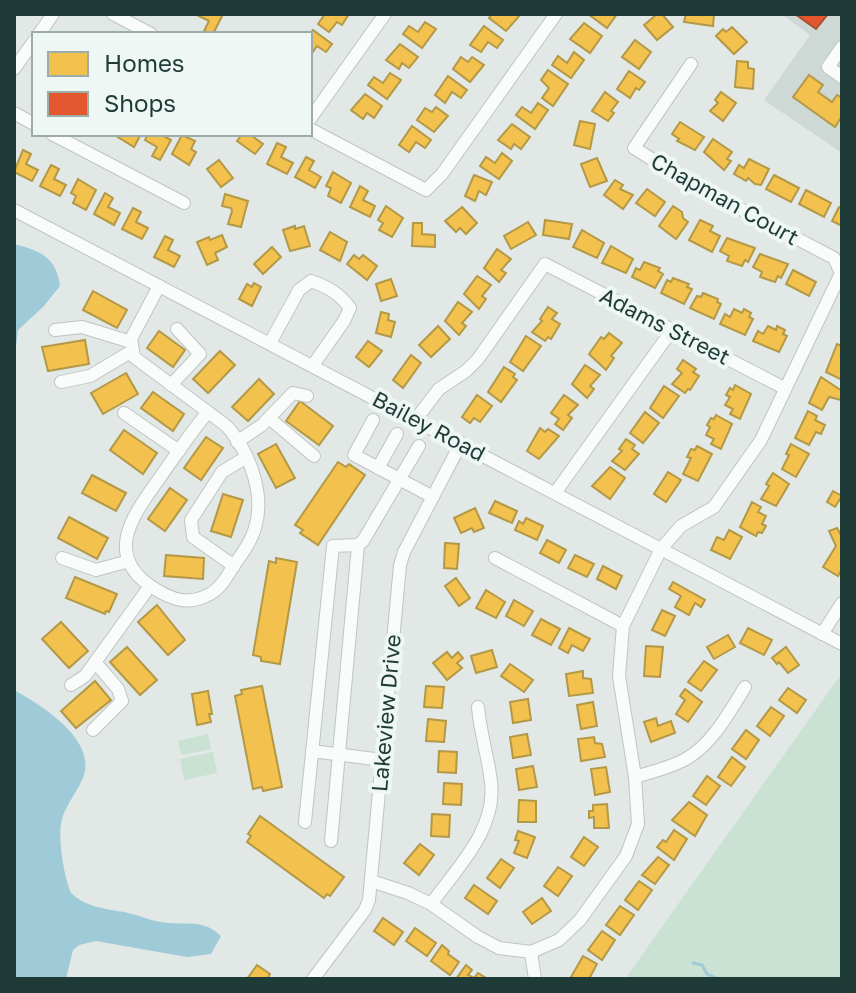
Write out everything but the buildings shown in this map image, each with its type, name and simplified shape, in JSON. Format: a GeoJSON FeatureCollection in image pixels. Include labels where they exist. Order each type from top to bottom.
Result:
{"type":"FeatureCollection","features":[{"type":"Feature","properties":{"kind":"street"},"geometry":{"type":"LineString","coordinates":[[40,32],[53,14]]}},
{"type":"Feature","properties":{"kind":"street"},"geometry":{"type":"LineString","coordinates":[[113,14],[147,32]]}},
{"type":"Feature","properties":{"kind":"street"},"geometry":{"type":"LineString","coordinates":[[312,116],[385,14]]}},
{"type":"Feature","properties":{"kind":"street"},"geometry":{"type":"LineString","coordinates":[[312,130],[426,190],[442,174],[556,14]]}},
{"type":"Feature","properties":{"kind":"street"},"geometry":{"type":"LineString","coordinates":[[14,69],[32,44]]}},
{"type":"Feature","properties":{"kind":"street"},"geometry":{"type":"LineString","coordinates":[[842,47],[828,67],[842,77]]}},
{"type":"Feature","properties":{"kind":"street","name":"Chapman Court"},"geometry":{"type":"LineString","coordinates":[[691,64],[634,148],[687,181],[834,258],[841,267],[815,331],[784,388]]}},
{"type":"Feature","properties":{"kind":"street"},"geometry":{"type":"LineString","coordinates":[[14,113],[32,123]]}},
{"type":"Feature","properties":{"kind":"street"},"geometry":{"type":"LineString","coordinates":[[56,136],[184,203]]}},
{"type":"Feature","properties":{"kind":"street","name":"Bailey Road"},"geometry":{"type":"LineString","coordinates":[[14,210],[842,644]]}},
{"type":"Feature","properties":{"kind":"street","name":"Adams Street"},"geometry":{"type":"LineString","coordinates":[[416,419],[439,389],[473,365],[545,264],[784,388]]}},
{"type":"Feature","properties":{"kind":"street"},"geometry":{"type":"LineString","coordinates":[[270,343],[299,290],[311,281],[325,286],[341,295],[350,308],[313,365]]}},
{"type":"Feature","properties":{"kind":"street"},"geometry":{"type":"LineString","coordinates":[[61,382],[90,376],[132,346],[159,286]]}},
{"type":"Feature","properties":{"kind":"street"},"geometry":{"type":"LineString","coordinates":[[55,330],[82,327],[132,346],[142,364],[208,412],[230,430],[255,476],[258,516],[249,541],[234,566],[215,591],[194,600],[177,600],[141,578],[129,561],[125,540],[128,524],[208,412]]}},
{"type":"Feature","properties":{"kind":"street"},"geometry":{"type":"LineString","coordinates":[[171,385],[200,354],[177,329]]}},
{"type":"Feature","properties":{"kind":"street"},"geometry":{"type":"LineString","coordinates":[[555,493],[672,330]]}},
{"type":"Feature","properties":{"kind":"street"},"geometry":{"type":"LineString","coordinates":[[371,881],[431,904],[491,944],[531,952],[559,940],[574,927],[626,856],[638,824],[635,777],[619,676],[623,626],[661,549],[681,526],[718,502],[761,440],[776,413],[784,388]]}},
{"type":"Feature","properties":{"kind":"street"},"geometry":{"type":"LineString","coordinates":[[237,442],[269,418],[293,393],[307,396]]}},
{"type":"Feature","properties":{"kind":"street"},"geometry":{"type":"LineString","coordinates":[[124,413],[179,451]]}},
{"type":"Feature","properties":{"kind":"street"},"geometry":{"type":"LineString","coordinates":[[269,418],[314,456]]}},
{"type":"Feature","properties":{"kind":"street"},"geometry":{"type":"LineString","coordinates":[[373,420],[354,455],[433,497]]}},
{"type":"Feature","properties":{"kind":"street"},"geometry":{"type":"LineString","coordinates":[[378,468],[397,434]]}},
{"type":"Feature","properties":{"kind":"street","name":"Lakeview Drive"},"geometry":{"type":"LineString","coordinates":[[313,979],[365,910],[371,881],[400,565],[461,443]]}},
{"type":"Feature","properties":{"kind":"street"},"geometry":{"type":"LineString","coordinates":[[305,822],[333,546],[358,545],[363,541],[419,446]]}},
{"type":"Feature","properties":{"kind":"street"},"geometry":{"type":"LineString","coordinates":[[234,566],[193,537],[191,520],[222,472],[245,458]]}},
{"type":"Feature","properties":{"kind":"street"},"geometry":{"type":"LineString","coordinates":[[331,841],[358,545]]}},
{"type":"Feature","properties":{"kind":"street"},"geometry":{"type":"LineString","coordinates":[[62,558],[96,570],[129,561]]}},
{"type":"Feature","properties":{"kind":"street"},"geometry":{"type":"LineString","coordinates":[[495,558],[623,626]]}},
{"type":"Feature","properties":{"kind":"street"},"geometry":{"type":"LineString","coordinates":[[71,685],[85,676],[150,586]]}},
{"type":"Feature","properties":{"kind":"street"},"geometry":{"type":"LineString","coordinates":[[822,634],[842,603]]}},
{"type":"Feature","properties":{"kind":"street"},"geometry":{"type":"LineString","coordinates":[[93,730],[122,701],[118,689],[95,662]]}},
{"type":"Feature","properties":{"kind":"street"},"geometry":{"type":"LineString","coordinates":[[635,777],[678,763],[696,753],[745,687]]}},
{"type":"Feature","properties":{"kind":"street"},"geometry":{"type":"LineString","coordinates":[[431,904],[476,841],[489,811],[492,784],[478,707]]}},
{"type":"Feature","properties":{"kind":"street"},"geometry":{"type":"LineString","coordinates":[[312,751],[382,760]]}},
{"type":"Feature","properties":{"kind":"street"},"geometry":{"type":"LineString","coordinates":[[531,952],[535,979]]}},
{"type":"Feature","properties":{"kind":"shaded area"},"geometry":{"type":"Polygon","coordinates":[[[781,14],[842,14],[842,153],[764,100],[810,35],[781,14]]]}},
{"type":"Feature","properties":{"kind":"green space"},"geometry":{"type":"Polygon","coordinates":[[[842,673],[842,979],[625,979],[842,673]]]}},
{"type":"Feature","properties":{"kind":"green space"},"geometry":{"type":"Polygon","coordinates":[[[208,734],[211,749],[181,755],[178,741],[208,734]]]}},
{"type":"Feature","properties":{"kind":"green space"},"geometry":{"type":"Polygon","coordinates":[[[213,752],[217,773],[184,780],[180,759],[213,752]]]}},
{"type":"Feature","properties":{"kind":"water"},"geometry":{"type":"Polygon","coordinates":[[[14,244],[46,257],[55,268],[60,286],[18,330],[14,364],[14,244]]]}},
{"type":"Feature","properties":{"kind":"water"},"geometry":{"type":"Polygon","coordinates":[[[14,690],[63,724],[82,748],[84,775],[64,813],[60,835],[71,893],[103,908],[161,922],[192,924],[214,930],[221,936],[211,954],[187,957],[96,941],[79,945],[73,950],[66,979],[14,979],[14,690]]]}},
{"type":"Feature","properties":{"kind":"waterway"},"geometry":{"type":"LineString","coordinates":[[693,963],[702,965],[707,974],[718,979]]}}]}
